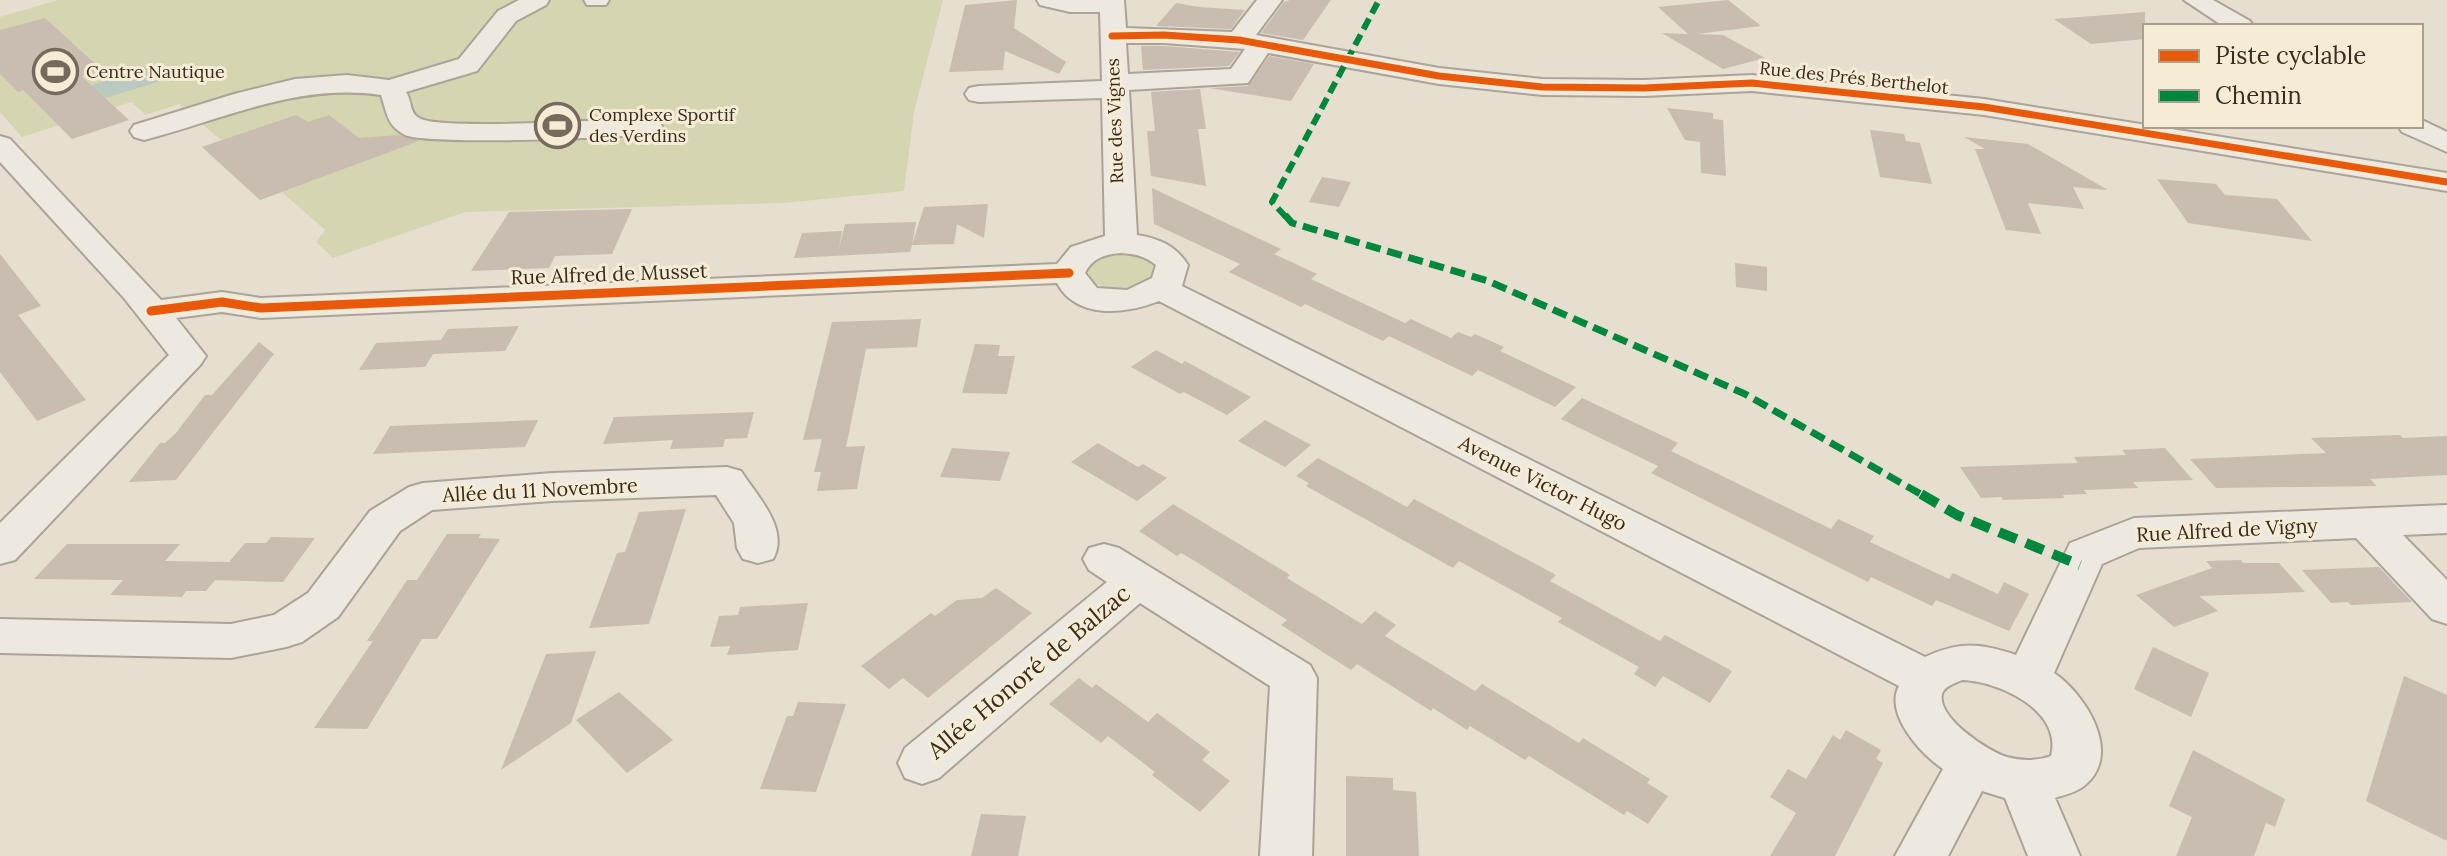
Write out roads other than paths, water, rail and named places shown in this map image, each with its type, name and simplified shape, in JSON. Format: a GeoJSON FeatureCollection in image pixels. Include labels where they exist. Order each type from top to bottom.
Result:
{"type":"FeatureCollection","features":[{"type":"Feature","properties":{"kind":"street"},"geometry":{"type":"LineString","coordinates":[[144,131],[301,87],[347,83],[390,88],[468,65],[507,16],[537,0]]}},
{"type":"Feature","properties":{"kind":"street"},"geometry":{"type":"LineString","coordinates":[[1049,0],[1070,5],[1112,3]]}},
{"type":"Feature","properties":{"kind":"street"},"geometry":{"type":"LineString","coordinates":[[979,94],[1239,77],[1270,0]]}},
{"type":"Feature","properties":{"kind":"street"},"geometry":{"type":"LineString","coordinates":[[2196,0],[2238,24]]}},
{"type":"Feature","properties":{"kind":"street","name":"Rue des Vignes"},"geometry":{"type":"LineString","coordinates":[[1112,3],[1121,243]]}},
{"type":"Feature","properties":{"kind":"street","name":"Rue des Prés Berthelot"},"geometry":{"type":"LineString","coordinates":[[1112,36],[1175,35],[1251,41],[1491,83],[1644,88],[1752,83],[1984,107],[2447,182]]}},
{"type":"Feature","properties":{"kind":"street"},"geometry":{"type":"LineString","coordinates":[[390,88],[396,97],[399,117],[415,129],[469,132],[648,126]]}},
{"type":"Feature","properties":{"kind":"street"},"geometry":{"type":"LineString","coordinates":[[2416,128],[2447,143]]}},
{"type":"Feature","properties":{"kind":"street"},"geometry":{"type":"LineString","coordinates":[[0,145],[12,175],[151,311],[188,356],[0,549]]}},
{"type":"Feature","properties":{"kind":"street"},"geometry":{"type":"LineString","coordinates":[[1121,243],[1148,246],[1167,258],[1172,274],[1161,289],[1131,300],[1097,299],[1076,288],[1069,273],[1072,263],[1091,249],[1121,243]]}},
{"type":"Feature","properties":{"kind":"street","name":"Rue Alfred de Musset"},"geometry":{"type":"LineString","coordinates":[[151,311],[222,302],[261,308],[1069,273]]}},
{"type":"Feature","properties":{"kind":"street","name":"Avenue Victor Hugo"},"geometry":{"type":"LineString","coordinates":[[1161,289],[1925,678]]}},
{"type":"Feature","properties":{"kind":"street","name":"Rue Alfred de Musset"},"geometry":{"type":"LineString","coordinates":[[178,341],[261,308]]}},
{"type":"Feature","properties":{"kind":"street","name":"Allée du 11 Novembre"},"geometry":{"type":"LineString","coordinates":[[0,636],[231,641],[286,630],[323,605],[385,521],[423,497],[552,487],[727,481],[754,522],[758,548]]}},
{"type":"Feature","properties":{"kind":"street","name":"Rue Alfred de Vigny"},"geometry":{"type":"LineString","coordinates":[[2028,679],[2085,554],[2134,533],[2447,519]]}},
{"type":"Feature","properties":{"kind":"street"},"geometry":{"type":"LineString","coordinates":[[2365,522],[2447,607]]}},
{"type":"Feature","properties":{"kind":"street","name":"Allée Honoré de Balzac"},"geometry":{"type":"LineString","coordinates":[[922,763],[1120,570],[1294,678],[1286,856]]}},
{"type":"Feature","properties":{"kind":"street"},"geometry":{"type":"LineString","coordinates":[[1957,662],[1980,662],[2028,679],[2051,696],[2069,715],[2078,736],[2078,755],[2067,770],[2049,780],[2023,781],[1997,776],[1971,765],[1948,749],[1930,730],[1921,710],[1919,692],[1925,678],[1938,667],[1957,662]]}},
{"type":"Feature","properties":{"kind":"street"},"geometry":{"type":"LineString","coordinates":[[1921,856],[1971,765]]}},
{"type":"Feature","properties":{"kind":"street"},"geometry":{"type":"LineString","coordinates":[[2023,781],[2054,856]]}},
{"type":"Feature","properties":{"kind":"place","name":"Centre Nautique"},"geometry":{"type":"Point","coordinates":[55,72]}},
{"type":"Feature","properties":{"kind":"place","name":"Complexe Sportif des Verdins"},"geometry":{"type":"Point","coordinates":[558,125]}}]}
